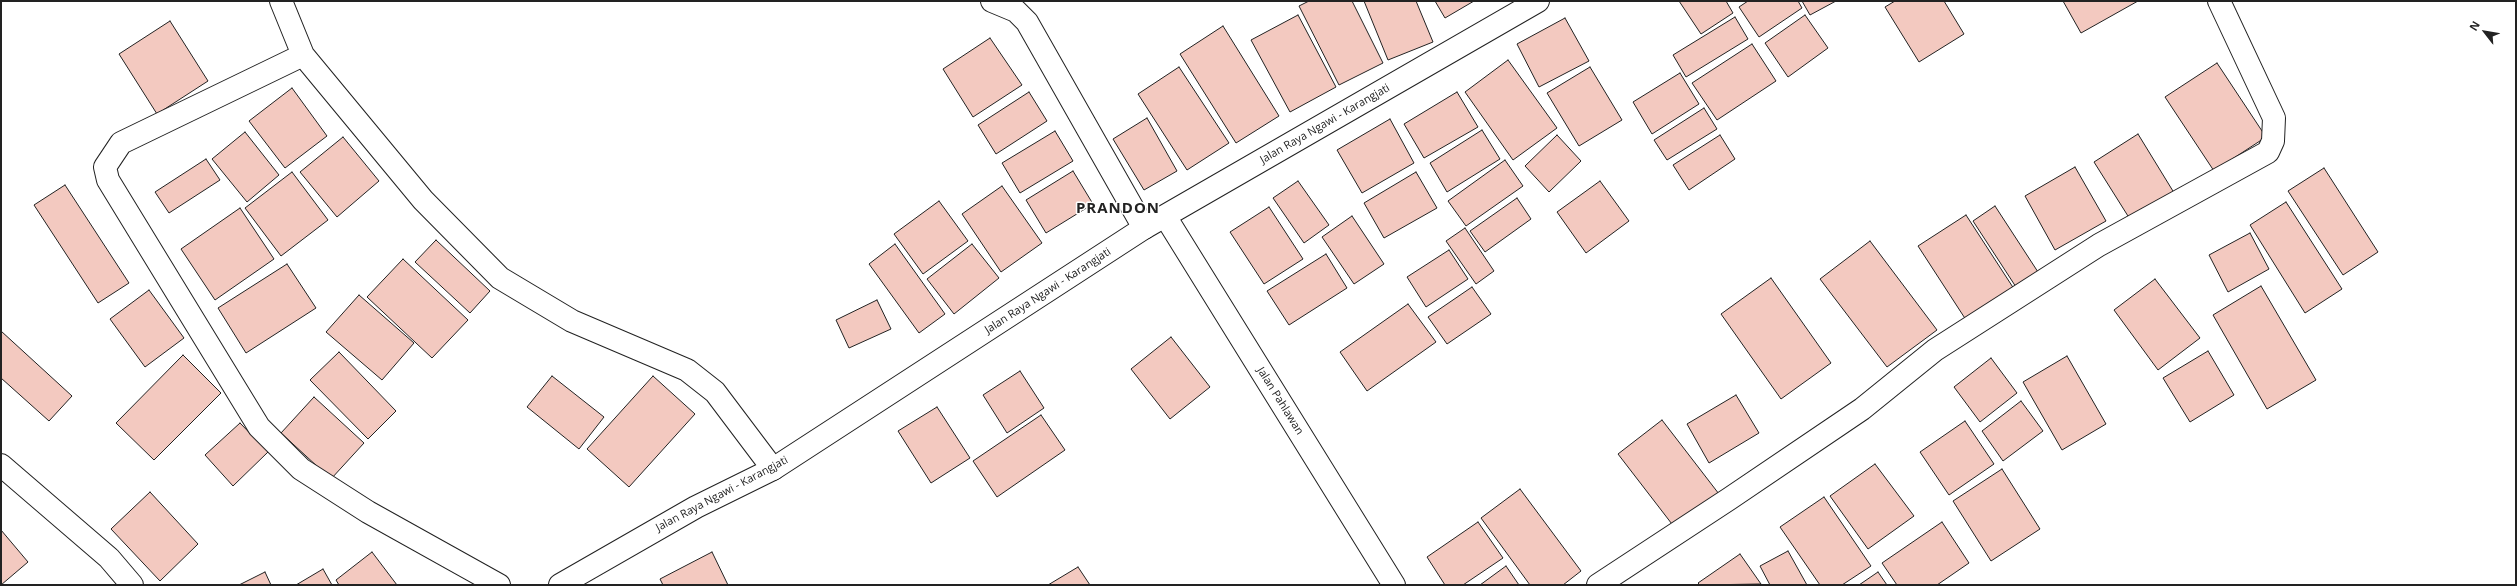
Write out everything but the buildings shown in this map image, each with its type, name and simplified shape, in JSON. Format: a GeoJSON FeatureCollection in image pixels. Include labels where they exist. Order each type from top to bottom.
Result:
{"type":"FeatureCollection","features":[{"type":"Feature","properties":{"kind":"street"},"geometry":{"type":"LineString","coordinates":[[281,1],[303,55],[424,200],[500,278],[572,321],[688,370],[716,392],[773,469]]}},
{"type":"Feature","properties":{"kind":"street"},"geometry":{"type":"LineString","coordinates":[[992,1],[1016,11],[1027,22],[1144,228]]}},
{"type":"Feature","properties":{"kind":"street","name":"Jalan Raya Ngawi - Karangjati"},"geometry":{"type":"LineString","coordinates":[[560,585],[696,507],[773,469],[1144,228],[1538,1]]}},
{"type":"Feature","properties":{"kind":"street"},"geometry":{"type":"LineString","coordinates":[[1598,585],[1729,499],[1855,413],[1942,346],[2099,245],[2268,152],[2274,141],[2274,118],[2219,1]]}},
{"type":"Feature","properties":{"kind":"street"},"geometry":{"type":"LineString","coordinates":[[303,55],[121,143],[105,167],[108,180],[259,427],[301,469],[368,512],[499,585]]}},
{"type":"Feature","properties":{"kind":"street","name":"Jalan Pahlawan"},"geometry":{"type":"LineString","coordinates":[[1165,216],[1394,585]]}},
{"type":"Feature","properties":{"kind":"street"},"geometry":{"type":"LineString","coordinates":[[1,465],[109,558],[132,585]]}},
{"type":"Feature","properties":{"kind":"district","name":"PRANDON"},"geometry":{"type":"Point","coordinates":[1118,209]}}]}
